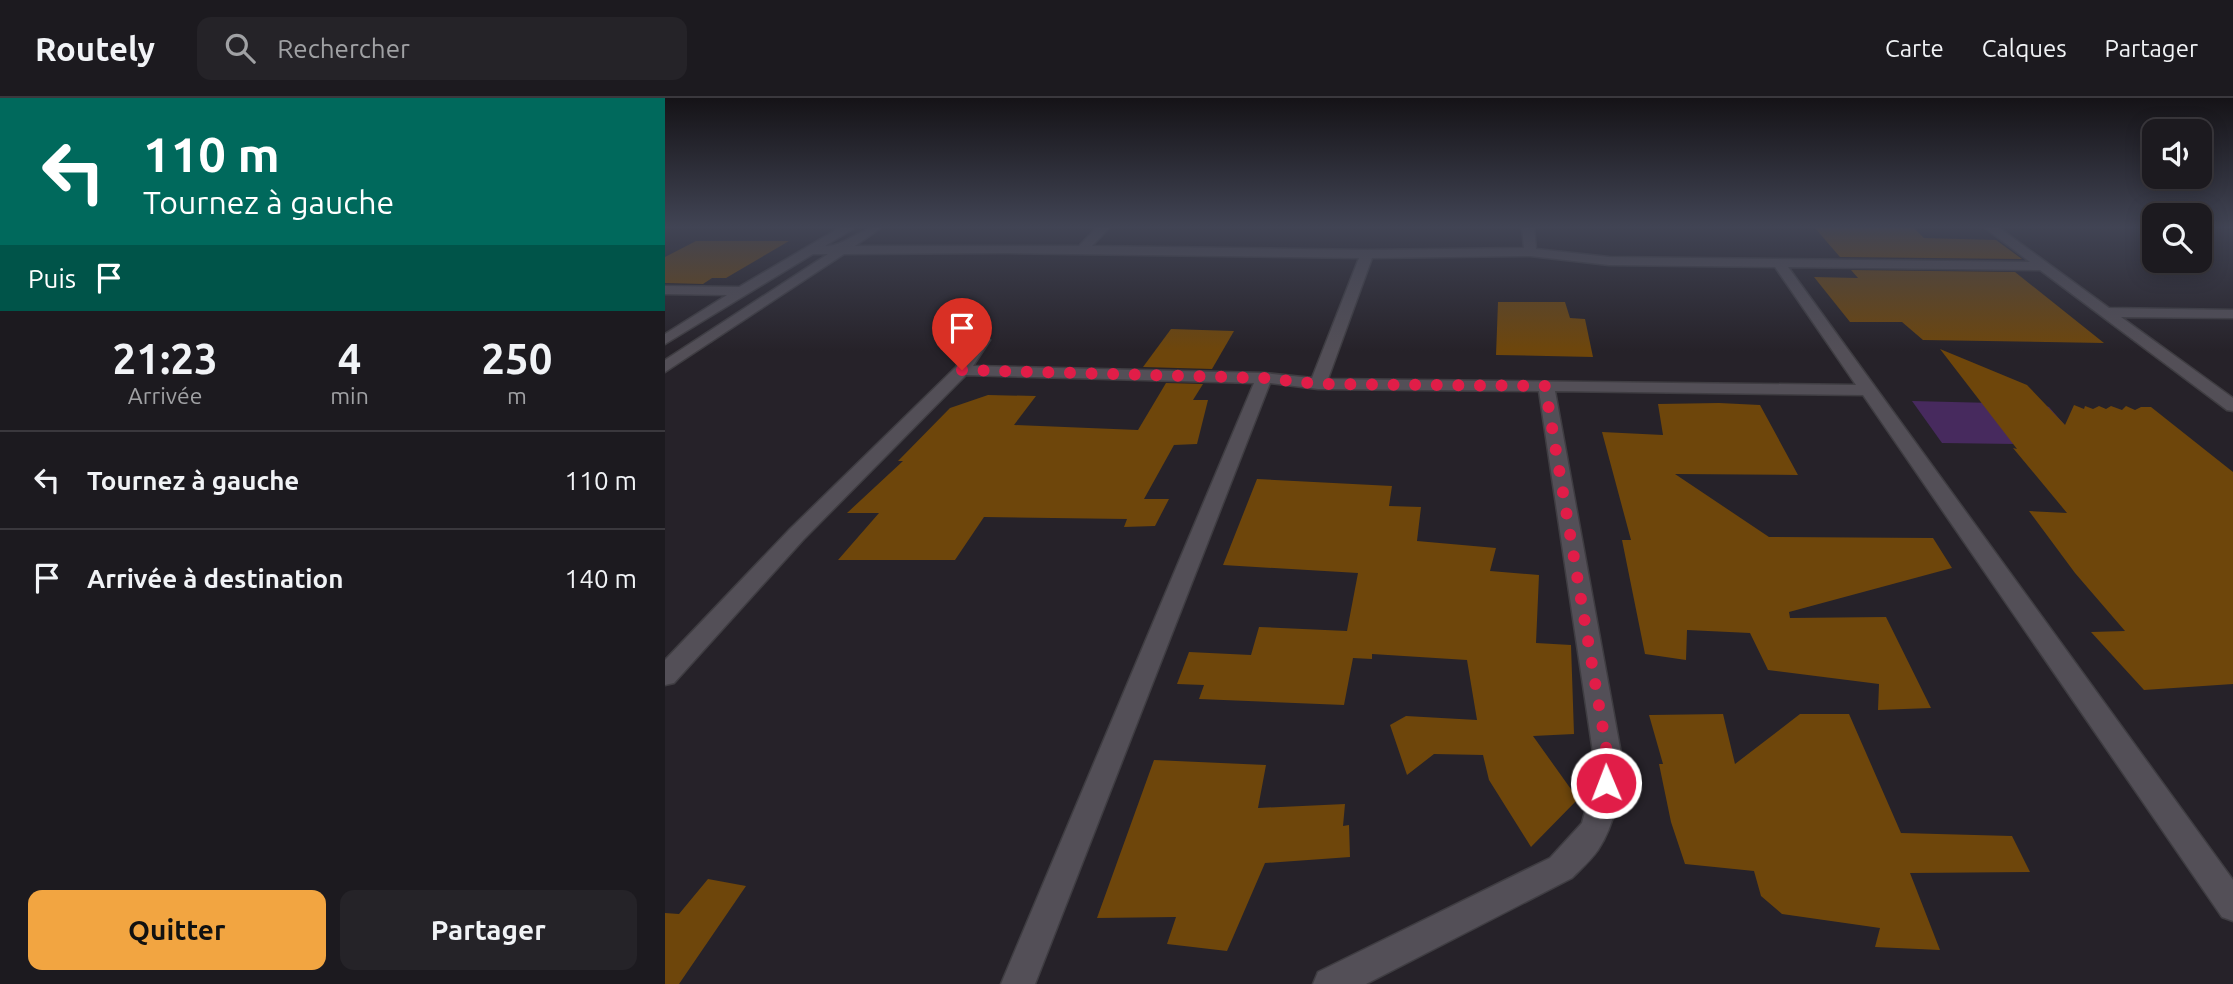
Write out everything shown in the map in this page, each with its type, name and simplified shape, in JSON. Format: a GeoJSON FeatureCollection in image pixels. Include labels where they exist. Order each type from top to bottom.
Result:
{"type":"FeatureCollection","features":[{"type":"Feature","properties":{"kind":"street"},"geometry":{"type":"LineString","coordinates":[[665,341],[779,268]]}},
{"type":"Feature","properties":{"kind":"street"},"geometry":{"type":"LineString","coordinates":[[665,367],[815,268]]}},
{"type":"Feature","properties":{"kind":"street"},"geometry":{"type":"LineString","coordinates":[[1318,384],[1362,268]]}},
{"type":"Feature","properties":{"kind":"street"},"geometry":{"type":"LineString","coordinates":[[1783,268],[2233,906]]}},
{"type":"Feature","properties":{"kind":"street"},"geometry":{"type":"LineString","coordinates":[[2043,268],[2233,406]]}},
{"type":"Feature","properties":{"kind":"street"},"geometry":{"type":"LineString","coordinates":[[665,290],[741,291]]}},
{"type":"Feature","properties":{"kind":"street"},"geometry":{"type":"LineString","coordinates":[[2103,312],[2233,314]]}},
{"type":"Feature","properties":{"kind":"street"},"geometry":{"type":"LineString","coordinates":[[665,676],[797,534],[962,370],[983,340]]}},
{"type":"Feature","properties":{"kind":"street"},"geometry":{"type":"LineString","coordinates":[[962,370],[1264,378],[1318,384],[1868,390]]}},
{"type":"Feature","properties":{"kind":"street"},"geometry":{"type":"LineString","coordinates":[[1018,984],[1264,378]]}},
{"type":"Feature","properties":{"kind":"street"},"geometry":{"type":"LineString","coordinates":[[1330,984],[1561,868],[1588,840],[1599,814],[1608,759],[1545,386]]}},
{"type":"Feature","properties":{"kind":"shaded area"},"geometry":{"type":"Polygon","coordinates":[[[1912,401],[2039,404],[2049,407],[2082,445],[1942,443],[1912,401]]]}},
{"type":"Feature","properties":{"kind":"building"},"geometry":{"type":"Polygon","coordinates":[[[665,268],[742,268],[726,278],[712,278],[703,284],[665,283],[665,268]]]}},
{"type":"Feature","properties":{"kind":"building"},"geometry":{"type":"Polygon","coordinates":[[[1851,270],[2015,272],[2104,343],[1923,340],[1902,322],[1850,322],[1814,277],[1858,278],[1851,270]]]}},
{"type":"Feature","properties":{"kind":"building"},"geometry":{"type":"Polygon","coordinates":[[[1498,302],[1565,302],[1570,318],[1585,319],[1593,357],[1496,355],[1498,302]]]}},
{"type":"Feature","properties":{"kind":"building"},"geometry":{"type":"Polygon","coordinates":[[[1171,329],[1234,331],[1212,369],[1143,367],[1171,329]]]}},
{"type":"Feature","properties":{"kind":"building"},"geometry":{"type":"Polygon","coordinates":[[[1940,349],[2027,385],[2065,425],[2074,405],[2084,409],[2085,406],[2106,409],[2111,406],[2122,410],[2126,406],[2135,410],[2151,407],[2233,472],[2233,684],[2144,690],[2091,632],[2125,631],[2075,573],[2029,511],[2067,513],[2013,448],[2017,449],[1940,349]]]}},
{"type":"Feature","properties":{"kind":"building"},"geometry":{"type":"Polygon","coordinates":[[[1166,383],[1203,384],[1193,400],[1208,400],[1197,444],[1174,445],[1144,499],[1169,499],[1155,526],[1124,527],[1127,519],[984,517],[955,560],[838,560],[879,513],[847,513],[903,461],[898,461],[950,408],[988,395],[1036,396],[1014,425],[1138,430],[1166,383]]]}},
{"type":"Feature","properties":{"kind":"building"},"geometry":{"type":"Polygon","coordinates":[[[1658,404],[1760,405],[1798,475],[1675,474],[1769,537],[1933,538],[1952,568],[1789,612],[1790,618],[1886,617],[1931,708],[1878,710],[1879,684],[1768,670],[1750,633],[1687,630],[1686,660],[1645,654],[1622,540],[1631,540],[1602,432],[1663,435],[1658,404]]]}},
{"type":"Feature","properties":{"kind":"building"},"geometry":{"type":"Polygon","coordinates":[[[1257,479],[1392,486],[1389,506],[1421,507],[1417,541],[1496,548],[1490,571],[1539,575],[1536,643],[1571,645],[1574,734],[1533,736],[1578,799],[1531,847],[1489,780],[1483,755],[1434,754],[1407,775],[1390,725],[1406,716],[1477,720],[1467,660],[1372,654],[1372,659],[1353,658],[1344,705],[1199,699],[1204,685],[1177,684],[1189,652],[1251,655],[1259,627],[1347,631],[1358,573],[1223,565],[1257,479]]]}},
{"type":"Feature","properties":{"kind":"building"},"geometry":{"type":"Polygon","coordinates":[[[1723,714],[1735,764],[1800,714],[1849,714],[1901,833],[2012,836],[2030,872],[1910,873],[1940,950],[1875,947],[1880,928],[1782,914],[1761,896],[1754,871],[1685,864],[1671,822],[1659,764],[1663,764],[1649,715],[1723,714]]]}},
{"type":"Feature","properties":{"kind":"building"},"geometry":{"type":"Polygon","coordinates":[[[1154,760],[1266,765],[1258,808],[1345,804],[1343,826],[1349,825],[1350,857],[1265,863],[1227,951],[1167,944],[1176,917],[1097,918],[1154,760]]]}},
{"type":"Feature","properties":{"kind":"building"},"geometry":{"type":"Polygon","coordinates":[[[708,879],[746,886],[679,984],[665,984],[665,913],[679,914],[708,879]]]}},
{"type":"Feature","properties":{"kind":"route"},"geometry":{"type":"LineString","coordinates":[[962,370],[1264,378],[1318,384],[1545,386],[1608,759],[1606,783]]}}]}
